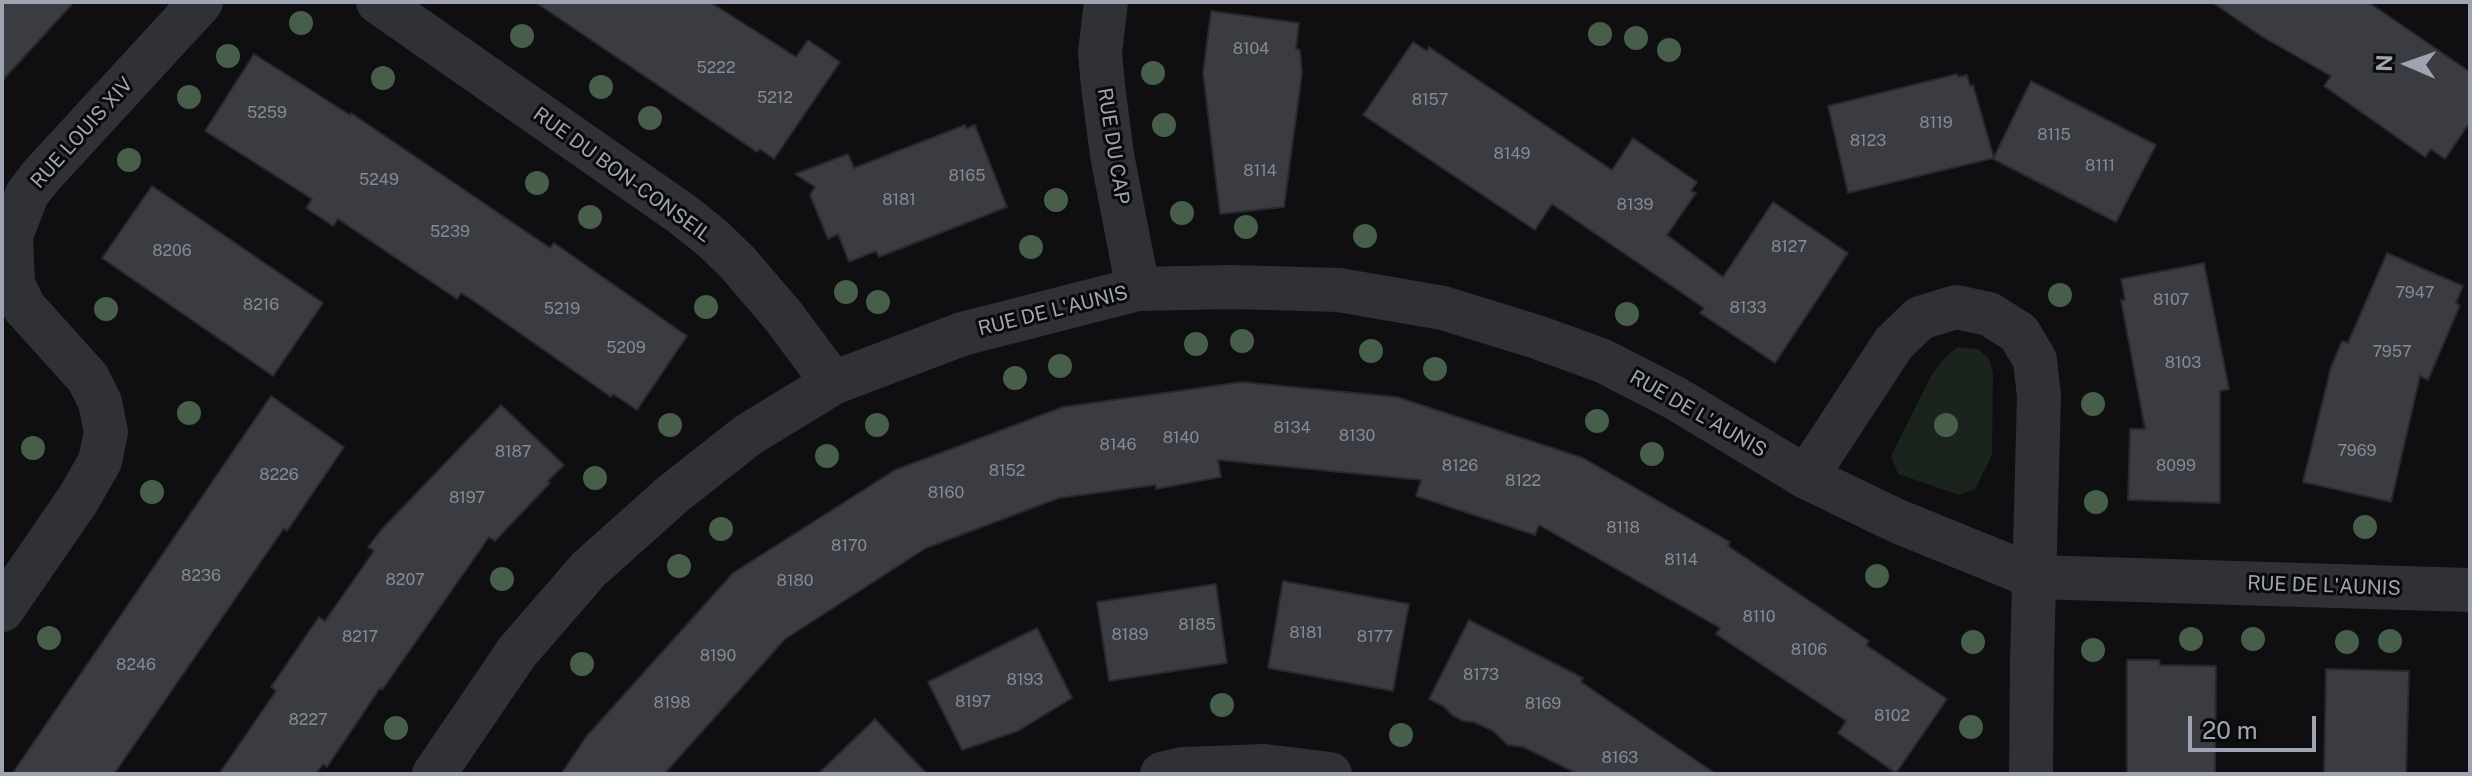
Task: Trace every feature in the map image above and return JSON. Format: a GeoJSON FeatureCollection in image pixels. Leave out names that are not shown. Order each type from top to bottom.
{"type":"FeatureCollection","features":[{"type":"Feature","properties":{"kind":"street","name":"RUE LOUIS XIV"},"geometry":{"type":"LineString","coordinates":[[2,610],[79,498],[100,461],[106,432],[100,402],[88,378],[24,307],[13,284],[11,236],[27,194],[41,176],[201,2]]}},
{"type":"Feature","properties":{"kind":"street","name":"RUE DU BON-CONSEIL"},"geometry":{"type":"LineString","coordinates":[[378,2],[711,237],[784,317],[833,383]]}},
{"type":"Feature","properties":{"kind":"street","name":"RUE DU CAP"},"geometry":{"type":"LineString","coordinates":[[1106,2],[1100,53],[1103,86],[1112,155],[1138,289]]}},
{"type":"Feature","properties":{"kind":"street","name":"RUE DE L'AUNIS"},"geometry":{"type":"LineString","coordinates":[[434,774],[517,652],[589,569],[673,494],[748,435],[833,383],[962,334],[1138,289],[1231,287],[1339,290],[1443,308],[1537,337],[1603,361],[1675,398],[1806,477],[1945,542],[2035,577],[2470,590]]}},
{"type":"Feature","properties":{"kind":"street"},"geometry":{"type":"LineString","coordinates":[[1806,477],[1894,343],[1920,318],[1956,307],[1989,314],[2019,333],[2035,360],[2039,396],[2031,774]]}},
{"type":"Feature","properties":{"kind":"street"},"geometry":{"type":"LineString","coordinates":[[1162,774],[1183,769],[1265,766],[1330,774]]}},
{"type":"Feature","properties":{"kind":"shaded area"},"geometry":{"type":"Polygon","coordinates":[[[1958,347],[1978,349],[1989,359],[1993,372],[1992,455],[1975,489],[1959,495],[1898,474],[1891,456],[1931,376],[1944,358],[1958,347]]]}},
{"type":"Feature","properties":{"kind":"building"},"geometry":{"type":"Polygon","coordinates":[[[2,2],[74,2],[2,81],[2,2]]]}},
{"type":"Feature","properties":{"kind":"building"},"geometry":{"type":"Polygon","coordinates":[[[535,2],[710,2],[796,57],[808,40],[840,62],[774,159],[760,149],[757,152],[535,2]]]}},
{"type":"Feature","properties":{"kind":"building"},"geometry":{"type":"Polygon","coordinates":[[[2212,2],[2368,2],[2470,72],[2470,122],[2445,159],[2431,149],[2425,157],[2324,86],[2331,76],[2261,36],[2212,2]]]}},
{"type":"Feature","properties":{"kind":"building"},"geometry":{"type":"Polygon","coordinates":[[[1211,11],[1299,23],[1296,49],[1300,50],[1302,73],[1284,207],[1220,214],[1203,73],[1211,11]]]}},
{"type":"Feature","properties":{"kind":"building"},"geometry":{"type":"Polygon","coordinates":[[[1413,42],[1427,51],[1429,47],[1612,170],[1633,138],[1697,182],[1691,191],[1696,193],[1667,235],[1723,277],[1773,202],[1848,253],[1775,363],[1700,313],[1704,308],[1552,204],[1535,230],[1363,115],[1413,42]]]}},
{"type":"Feature","properties":{"kind":"building"},"geometry":{"type":"Polygon","coordinates":[[[254,54],[351,113],[550,248],[554,243],[687,336],[637,410],[613,394],[611,397],[471,299],[461,293],[457,299],[338,219],[333,226],[306,208],[312,199],[205,131],[254,54]]]}},
{"type":"Feature","properties":{"kind":"building"},"geometry":{"type":"Polygon","coordinates":[[[1957,74],[1958,77],[1967,75],[1970,86],[1973,85],[1994,158],[1848,193],[1828,106],[1957,74]]]}},
{"type":"Feature","properties":{"kind":"building"},"geometry":{"type":"Polygon","coordinates":[[[2031,81],[2156,145],[2116,222],[1993,159],[2031,81]]]}},
{"type":"Feature","properties":{"kind":"building"},"geometry":{"type":"Polygon","coordinates":[[[965,125],[966,129],[975,125],[1007,207],[879,257],[876,251],[849,262],[838,234],[828,239],[810,195],[815,187],[795,174],[848,154],[854,168],[965,125]]]}},
{"type":"Feature","properties":{"kind":"building"},"geometry":{"type":"Polygon","coordinates":[[[152,186],[323,303],[273,376],[102,258],[152,186]]]}},
{"type":"Feature","properties":{"kind":"building"},"geometry":{"type":"Polygon","coordinates":[[[2387,253],[2463,286],[2456,303],[2460,305],[2428,380],[2420,376],[2391,502],[2303,482],[2331,367],[2342,341],[2348,343],[2387,253]]]}},
{"type":"Feature","properties":{"kind":"building"},"geometry":{"type":"Polygon","coordinates":[[[2204,263],[2229,389],[2220,391],[2220,503],[2128,500],[2130,429],[2145,429],[2121,300],[2125,300],[2121,279],[2204,263]]]}},
{"type":"Feature","properties":{"kind":"building"},"geometry":{"type":"Polygon","coordinates":[[[1242,382],[1397,397],[1583,458],[1730,542],[1728,546],[1869,641],[1866,645],[1947,699],[1896,773],[1838,733],[1846,721],[1716,634],[1720,628],[1539,525],[1535,535],[1416,496],[1421,480],[1218,460],[1221,477],[1156,489],[1156,485],[1059,498],[926,548],[785,639],[664,774],[561,774],[586,737],[733,573],[895,470],[1063,407],[1242,382]]]}},
{"type":"Feature","properties":{"kind":"building"},"geometry":{"type":"Polygon","coordinates":[[[271,396],[344,447],[287,531],[284,528],[114,774],[12,774],[271,396]]]}},
{"type":"Feature","properties":{"kind":"building"},"geometry":{"type":"Polygon","coordinates":[[[501,405],[564,465],[495,541],[489,537],[327,767],[323,764],[316,774],[219,774],[276,691],[271,687],[319,617],[325,621],[374,551],[368,547],[501,405]]]}},
{"type":"Feature","properties":{"kind":"building"},"geometry":{"type":"Polygon","coordinates":[[[1283,581],[1409,604],[1393,691],[1268,668],[1283,581]]]}},
{"type":"Feature","properties":{"kind":"building"},"geometry":{"type":"Polygon","coordinates":[[[1216,584],[1227,663],[1109,681],[1097,602],[1216,584]]]}},
{"type":"Feature","properties":{"kind":"building"},"geometry":{"type":"Polygon","coordinates":[[[1469,620],[1583,678],[1581,682],[1716,774],[1578,774],[1523,747],[1508,745],[1493,731],[1452,715],[1429,699],[1469,620]]]}},
{"type":"Feature","properties":{"kind":"building"},"geometry":{"type":"Polygon","coordinates":[[[1037,628],[1072,698],[1018,731],[962,750],[928,682],[1037,628]]]}},
{"type":"Feature","properties":{"kind":"building"},"geometry":{"type":"Polygon","coordinates":[[[2127,660],[2159,660],[2160,665],[2216,666],[2215,774],[2127,774],[2127,660]]]}},
{"type":"Feature","properties":{"kind":"building"},"geometry":{"type":"Polygon","coordinates":[[[2326,669],[2409,671],[2406,774],[2324,774],[2326,669]]]}},
{"type":"Feature","properties":{"kind":"building"},"geometry":{"type":"Polygon","coordinates":[[[875,719],[927,774],[818,774],[875,719]]]}}]}
